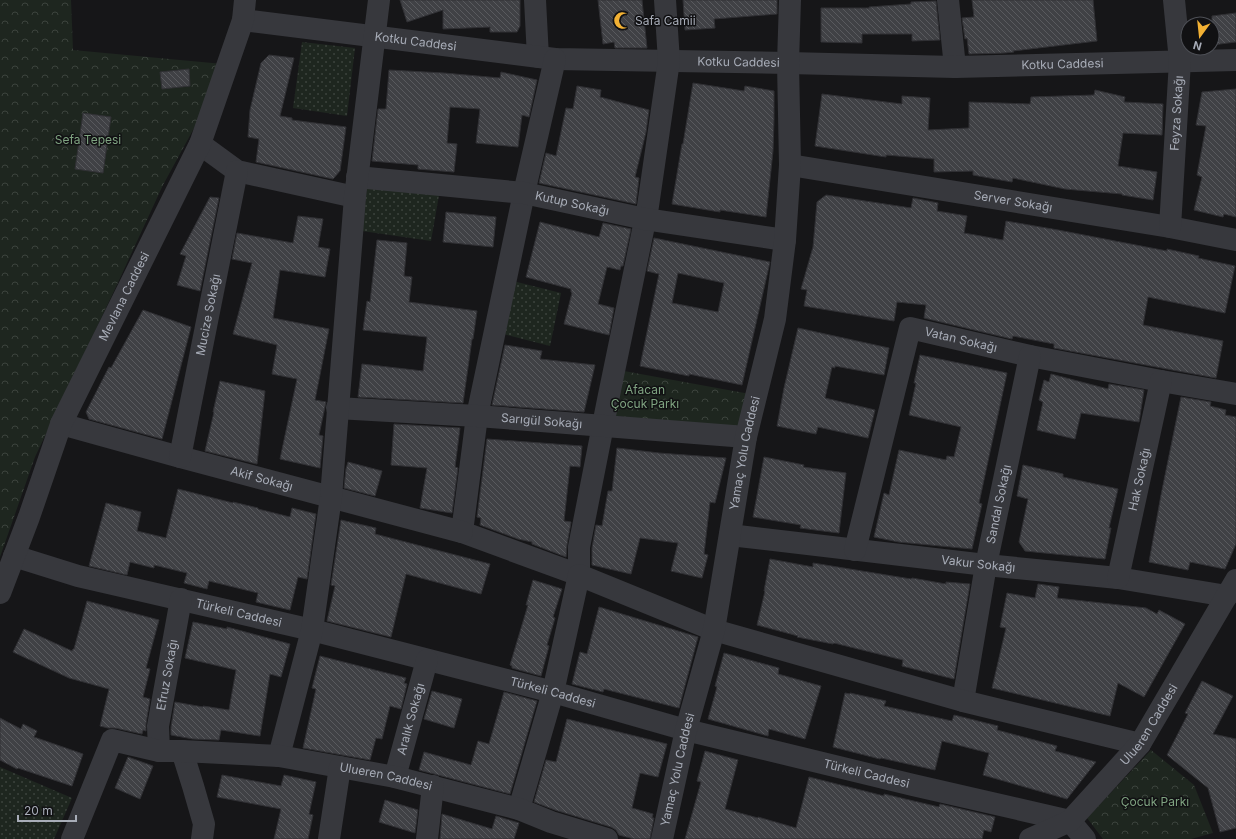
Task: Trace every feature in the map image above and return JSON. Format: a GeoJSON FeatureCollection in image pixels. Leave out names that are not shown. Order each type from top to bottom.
{"type":"FeatureCollection","features":[{"type":"Feature","properties":{"kind":"street"},"geometry":{"type":"LineString","coordinates":[[279,756],[312,630],[331,497],[356,187],[379,0]]}},
{"type":"Feature","properties":{"kind":"street"},"geometry":{"type":"LineString","coordinates":[[462,532],[477,416],[524,192],[547,58],[535,0]]}},
{"type":"Feature","properties":{"kind":"street"},"geometry":{"type":"LineString","coordinates":[[519,809],[553,692],[579,575],[579,547],[645,219],[669,61],[665,0]]}},
{"type":"Feature","properties":{"kind":"street","name":"Yamaç Yolu Caddesi"},"geometry":{"type":"LineString","coordinates":[[662,839],[686,730],[714,630],[746,437],[775,319],[785,240],[790,165],[788,63],[790,0]]}},
{"type":"Feature","properties":{"kind":"street"},"geometry":{"type":"LineString","coordinates":[[948,0],[955,68]]}},
{"type":"Feature","properties":{"kind":"street","name":"Feyza Sokağı"},"geometry":{"type":"LineString","coordinates":[[1170,227],[1180,61],[1174,0]]}},
{"type":"Feature","properties":{"kind":"street","name":"Kotku Caddesi"},"geometry":{"type":"LineString","coordinates":[[244,10],[375,37],[547,58],[955,68],[1236,60]]}},
{"type":"Feature","properties":{"kind":"street","name":"Mevlana Caddesi"},"geometry":{"type":"LineString","coordinates":[[0,593],[29,517],[61,424],[200,144],[244,10]]}},
{"type":"Feature","properties":{"kind":"street","name":"Kutup Sokağı"},"geometry":{"type":"LineString","coordinates":[[200,144],[237,171],[356,187],[524,192],[645,219],[785,240]]}},
{"type":"Feature","properties":{"kind":"street","name":"Server Sokağı"},"geometry":{"type":"LineString","coordinates":[[790,165],[1170,227],[1236,240]]}},
{"type":"Feature","properties":{"kind":"street","name":"Mucize Sokağı"},"geometry":{"type":"LineString","coordinates":[[180,458],[237,171]]}},
{"type":"Feature","properties":{"kind":"street","name":"Vatan Sokağı"},"geometry":{"type":"LineString","coordinates":[[855,550],[910,328],[1030,356],[1236,394]]}},
{"type":"Feature","properties":{"kind":"street","name":"Sandal Sokağı"},"geometry":{"type":"LineString","coordinates":[[963,701],[986,565],[1030,356]]}},
{"type":"Feature","properties":{"kind":"street","name":"Hak Sokağı"},"geometry":{"type":"LineString","coordinates":[[1118,578],[1161,381]]}},
{"type":"Feature","properties":{"kind":"street","name":"Sarıgül Sokağı"},"geometry":{"type":"LineString","coordinates":[[337,408],[604,425],[746,437]]}},
{"type":"Feature","properties":{"kind":"street","name":"Akif Sokağı"},"geometry":{"type":"LineString","coordinates":[[61,424],[180,458],[462,532],[579,575],[714,630],[963,701],[1140,744]]}},
{"type":"Feature","properties":{"kind":"street","name":"Vakur Sokağı"},"geometry":{"type":"LineString","coordinates":[[730,535],[986,565],[1231,588]]}},
{"type":"Feature","properties":{"kind":"street","name":"Türkeli Caddesi"},"geometry":{"type":"LineString","coordinates":[[14,556],[78,576],[312,630],[553,692],[686,730],[1070,821]]}},
{"type":"Feature","properties":{"kind":"street","name":"Ulueren Caddesi"},"geometry":{"type":"LineString","coordinates":[[1030,839],[1070,821],[1140,744],[1231,588]]}},
{"type":"Feature","properties":{"kind":"street","name":"Efruz Sokağı"},"geometry":{"type":"LineString","coordinates":[[159,751],[158,726],[181,599]]}},
{"type":"Feature","properties":{"kind":"street","name":"Aralık Sokağı"},"geometry":{"type":"LineString","coordinates":[[395,777],[427,660]]}},
{"type":"Feature","properties":{"kind":"street","name":"Ulueren Caddesi"},"geometry":{"type":"LineString","coordinates":[[72,839],[112,740],[159,751],[279,756],[395,777],[519,809],[550,830],[607,839]]}},
{"type":"Feature","properties":{"kind":"street"},"geometry":{"type":"LineString","coordinates":[[182,751],[194,786],[204,824],[202,839]]}},
{"type":"Feature","properties":{"kind":"street"},"geometry":{"type":"LineString","coordinates":[[329,839],[340,767]]}},
{"type":"Feature","properties":{"kind":"street"},"geometry":{"type":"LineString","coordinates":[[427,839],[433,786]]}},
{"type":"Feature","properties":{"kind":"street"},"geometry":{"type":"LineString","coordinates":[[1070,821],[1085,839]]}},
{"type":"Feature","properties":{"kind":"green space","name":"Sefa Tepesi"},"geometry":{"type":"Polygon","coordinates":[[[0,0],[71,0],[73,50],[223,64],[199,119],[163,185],[35,457],[0,557],[0,0]]]}},
{"type":"Feature","properties":{"kind":"green space"},"geometry":{"type":"Polygon","coordinates":[[[302,42],[355,48],[347,116],[293,108],[302,42]]]}},
{"type":"Feature","properties":{"kind":"green space"},"geometry":{"type":"Polygon","coordinates":[[[367,186],[439,195],[431,241],[362,231],[367,186]]]}},
{"type":"Feature","properties":{"kind":"green space"},"geometry":{"type":"Polygon","coordinates":[[[513,281],[561,293],[550,346],[503,334],[513,281]]]}},
{"type":"Feature","properties":{"kind":"green space","name":"Afacan Çocuk Parkı"},"geometry":{"type":"Polygon","coordinates":[[[624,371],[750,394],[741,429],[614,416],[624,371]]]}},
{"type":"Feature","properties":{"kind":"green space","name":"Çocuk Parkı"},"geometry":{"type":"Polygon","coordinates":[[[1151,750],[1194,785],[1213,833],[1191,839],[1103,839],[1087,818],[1151,750]]]}},
{"type":"Feature","properties":{"kind":"green space"},"geometry":{"type":"Polygon","coordinates":[[[0,767],[72,798],[54,839],[0,839],[0,767]]]}},
{"type":"Feature","properties":{"kind":"building"},"geometry":{"type":"Polygon","coordinates":[[[400,0],[520,0],[520,26],[517,32],[490,32],[490,27],[443,29],[443,10],[407,22],[400,0]]]}},
{"type":"Feature","properties":{"kind":"building","name":"Safa Camii"},"geometry":{"type":"Polygon","coordinates":[[[598,0],[642,0],[647,48],[615,48],[614,42],[603,44],[598,0]]]}},
{"type":"Feature","properties":{"kind":"building"},"geometry":{"type":"Polygon","coordinates":[[[683,0],[777,0],[777,14],[714,19],[715,28],[685,30],[683,0]]]}},
{"type":"Feature","properties":{"kind":"building"},"geometry":{"type":"Polygon","coordinates":[[[972,0],[1093,0],[1097,41],[1013,51],[1014,52],[969,54],[962,18],[974,17],[972,0]]]}},
{"type":"Feature","properties":{"kind":"building"},"geometry":{"type":"Polygon","coordinates":[[[936,1],[940,40],[912,41],[912,34],[862,34],[862,43],[821,42],[821,8],[869,8],[911,4],[911,2],[936,1]]]}},
{"type":"Feature","properties":{"kind":"building"},"geometry":{"type":"Polygon","coordinates":[[[1236,13],[1236,42],[1220,44],[1220,16],[1212,16],[1236,13]]]}},
{"type":"Feature","properties":{"kind":"building"},"geometry":{"type":"Polygon","coordinates":[[[269,55],[294,58],[280,116],[292,118],[292,120],[346,127],[340,171],[333,179],[256,162],[259,139],[248,137],[250,110],[261,63],[269,55]]]}},
{"type":"Feature","properties":{"kind":"building"},"geometry":{"type":"Polygon","coordinates":[[[189,69],[190,86],[162,89],[160,72],[189,69]]]}},
{"type":"Feature","properties":{"kind":"building"},"geometry":{"type":"Polygon","coordinates":[[[389,70],[500,78],[501,72],[537,80],[529,117],[522,115],[518,147],[476,143],[480,109],[450,107],[447,143],[457,144],[454,172],[418,169],[418,165],[372,161],[378,109],[386,109],[389,70]]]}},
{"type":"Feature","properties":{"kind":"building"},"geometry":{"type":"Polygon","coordinates":[[[693,83],[744,91],[745,86],[774,91],[773,151],[766,217],[720,210],[720,212],[672,204],[693,83]]]}},
{"type":"Feature","properties":{"kind":"building"},"geometry":{"type":"Polygon","coordinates":[[[577,86],[601,90],[600,97],[649,110],[646,132],[635,177],[639,178],[636,204],[539,183],[546,153],[556,156],[566,108],[573,109],[577,86]]]}},
{"type":"Feature","properties":{"kind":"building"},"geometry":{"type":"Polygon","coordinates":[[[1236,89],[1236,217],[1224,214],[1223,217],[1194,210],[1202,177],[1197,175],[1206,126],[1196,125],[1202,92],[1236,89]]]}},
{"type":"Feature","properties":{"kind":"building"},"geometry":{"type":"Polygon","coordinates":[[[1095,90],[1125,97],[1124,102],[1163,104],[1162,135],[1123,133],[1118,166],[1157,172],[1153,200],[1122,194],[1065,189],[1013,178],[1012,182],[973,175],[973,171],[934,172],[934,159],[886,155],[886,157],[815,146],[822,94],[902,104],[902,96],[930,98],[928,130],[969,128],[969,102],[1030,104],[1031,97],[1094,95],[1095,90]]]}},
{"type":"Feature","properties":{"kind":"building"},"geometry":{"type":"Polygon","coordinates":[[[83,113],[111,117],[103,173],[75,169],[83,113]]]}},
{"type":"Feature","properties":{"kind":"building"},"geometry":{"type":"Polygon","coordinates":[[[826,195],[911,208],[913,198],[938,203],[937,211],[967,216],[964,233],[1003,240],[1006,221],[1167,251],[1167,249],[1199,256],[1198,258],[1235,266],[1225,313],[1148,297],[1143,325],[1223,341],[1216,378],[1054,348],[1054,344],[1013,336],[1012,339],[924,318],[926,305],[897,302],[894,321],[804,306],[807,290],[801,289],[813,247],[817,202],[826,195]]]}},
{"type":"Feature","properties":{"kind":"building"},"geometry":{"type":"Polygon","coordinates":[[[210,197],[219,198],[200,291],[177,285],[186,256],[180,254],[210,197]]]}},
{"type":"Feature","properties":{"kind":"building"},"geometry":{"type":"Polygon","coordinates":[[[446,212],[496,217],[493,247],[443,242],[446,212]]]}},
{"type":"Feature","properties":{"kind":"building"},"geometry":{"type":"Polygon","coordinates":[[[298,216],[323,219],[318,247],[330,249],[325,277],[280,270],[273,318],[329,329],[315,400],[326,402],[319,435],[323,436],[320,468],[280,459],[297,379],[272,374],[277,345],[233,334],[252,263],[232,259],[237,233],[293,243],[298,216]]]}},
{"type":"Feature","properties":{"kind":"building"},"geometry":{"type":"Polygon","coordinates":[[[540,222],[599,237],[603,223],[631,229],[623,266],[621,266],[620,270],[607,267],[598,304],[614,308],[609,335],[564,324],[572,293],[571,289],[526,277],[540,222]]]}},
{"type":"Feature","properties":{"kind":"building"},"geometry":{"type":"Polygon","coordinates":[[[654,238],[770,262],[742,385],[640,366],[659,274],[647,271],[654,238]],[[678,273],[672,303],[718,312],[724,283],[678,273]]]}},
{"type":"Feature","properties":{"kind":"building"},"geometry":{"type":"Polygon","coordinates":[[[377,240],[407,243],[404,276],[412,277],[409,302],[477,311],[463,403],[358,397],[362,364],[423,371],[427,337],[363,330],[367,301],[370,302],[377,240]]]}},
{"type":"Feature","properties":{"kind":"building"},"geometry":{"type":"Polygon","coordinates":[[[143,310],[191,327],[162,439],[89,419],[86,412],[109,367],[111,368],[143,310]]]}},
{"type":"Feature","properties":{"kind":"building"},"geometry":{"type":"Polygon","coordinates":[[[798,328],[889,348],[884,375],[835,366],[835,368],[832,367],[825,398],[875,410],[868,438],[818,427],[816,434],[777,426],[798,328]]]}},
{"type":"Feature","properties":{"kind":"building"},"geometry":{"type":"Polygon","coordinates":[[[505,345],[542,351],[540,359],[595,365],[584,412],[492,405],[505,345]]]}},
{"type":"Feature","properties":{"kind":"building"},"geometry":{"type":"Polygon","coordinates":[[[920,355],[1007,373],[979,503],[982,504],[972,549],[899,542],[874,537],[884,493],[889,495],[899,450],[946,460],[947,456],[954,457],[961,427],[909,415],[920,355]]]}},
{"type":"Feature","properties":{"kind":"building"},"geometry":{"type":"Polygon","coordinates":[[[1051,374],[1108,389],[1109,384],[1144,390],[1139,422],[1081,413],[1075,439],[1037,430],[1043,402],[1039,400],[1044,380],[1049,382],[1051,374]]]}},
{"type":"Feature","properties":{"kind":"building"},"geometry":{"type":"Polygon","coordinates":[[[220,381],[265,391],[257,464],[205,451],[220,381]]]}},
{"type":"Feature","properties":{"kind":"building"},"geometry":{"type":"Polygon","coordinates":[[[1181,397],[1211,402],[1210,406],[1226,410],[1225,415],[1236,417],[1236,544],[1225,569],[1190,562],[1188,570],[1149,562],[1181,397]]]}},
{"type":"Feature","properties":{"kind":"building"},"geometry":{"type":"Polygon","coordinates":[[[394,424],[460,428],[455,467],[458,468],[452,513],[420,508],[427,468],[391,465],[394,424]]]}},
{"type":"Feature","properties":{"kind":"building"},"geometry":{"type":"Polygon","coordinates":[[[487,439],[582,446],[580,467],[570,466],[564,521],[571,522],[566,557],[532,544],[532,542],[518,539],[480,525],[481,518],[477,517],[487,439]]]}},
{"type":"Feature","properties":{"kind":"building"},"geometry":{"type":"Polygon","coordinates":[[[617,448],[726,458],[715,503],[710,502],[704,554],[708,555],[702,578],[671,571],[678,543],[640,538],[631,574],[592,565],[592,548],[596,525],[602,526],[608,491],[612,491],[617,448]]]}},
{"type":"Feature","properties":{"kind":"building"},"geometry":{"type":"Polygon","coordinates":[[[764,457],[804,465],[803,467],[846,473],[839,533],[800,528],[801,525],[753,517],[764,457]]]}},
{"type":"Feature","properties":{"kind":"building"},"geometry":{"type":"Polygon","coordinates":[[[348,462],[382,471],[375,496],[344,488],[348,462]]]}},
{"type":"Feature","properties":{"kind":"building"},"geometry":{"type":"Polygon","coordinates":[[[1023,465],[1063,474],[1063,477],[1118,489],[1109,528],[1111,528],[1105,559],[1025,551],[1019,542],[1028,499],[1017,496],[1023,465]]]}},
{"type":"Feature","properties":{"kind":"building"},"geometry":{"type":"Polygon","coordinates":[[[178,489],[290,517],[292,508],[316,514],[307,579],[298,577],[290,610],[256,602],[258,593],[209,581],[207,589],[184,583],[187,573],[154,565],[154,568],[130,562],[127,575],[89,566],[106,503],[141,512],[137,531],[166,538],[178,489]]]}},
{"type":"Feature","properties":{"kind":"building"},"geometry":{"type":"Polygon","coordinates":[[[341,520],[376,528],[375,534],[490,564],[481,594],[406,574],[391,637],[327,621],[335,586],[331,585],[341,520]]]}},
{"type":"Feature","properties":{"kind":"building"},"geometry":{"type":"Polygon","coordinates":[[[770,559],[813,567],[813,563],[946,584],[946,582],[970,584],[954,679],[902,666],[903,660],[834,643],[797,637],[798,636],[757,625],[765,591],[770,559]]]}},
{"type":"Feature","properties":{"kind":"building"},"geometry":{"type":"Polygon","coordinates":[[[533,580],[562,589],[553,617],[555,618],[547,645],[549,646],[541,676],[512,668],[510,665],[528,605],[526,605],[533,580]]]}},
{"type":"Feature","properties":{"kind":"building"},"geometry":{"type":"Polygon","coordinates":[[[1038,584],[1059,587],[1057,598],[1146,608],[1157,614],[1159,610],[1185,624],[1144,697],[1118,683],[1110,716],[992,688],[1006,628],[1000,627],[1007,593],[1035,598],[1038,584]]]}},
{"type":"Feature","properties":{"kind":"building"},"geometry":{"type":"Polygon","coordinates":[[[87,601],[159,620],[146,668],[150,669],[143,697],[150,699],[146,731],[143,730],[142,734],[100,726],[109,689],[69,678],[13,652],[24,629],[72,651],[74,649],[87,601]]]}},
{"type":"Feature","properties":{"kind":"building"},"geometry":{"type":"Polygon","coordinates":[[[599,607],[698,637],[679,708],[604,689],[603,692],[572,684],[580,652],[587,654],[599,607]]]}},
{"type":"Feature","properties":{"kind":"building"},"geometry":{"type":"Polygon","coordinates":[[[193,622],[227,629],[227,627],[290,644],[281,677],[270,674],[260,736],[221,730],[219,740],[193,739],[171,735],[175,702],[229,710],[236,670],[185,658],[193,622]]]}},
{"type":"Feature","properties":{"kind":"building"},"geometry":{"type":"Polygon","coordinates":[[[724,653],[779,668],[778,674],[821,686],[805,739],[769,729],[768,736],[708,719],[717,687],[715,686],[724,653]]]}},
{"type":"Feature","properties":{"kind":"building"},"geometry":{"type":"Polygon","coordinates":[[[320,656],[406,678],[404,683],[407,684],[401,709],[390,706],[382,739],[376,738],[370,760],[303,748],[316,689],[312,688],[320,656]]]}},
{"type":"Feature","properties":{"kind":"building"},"geometry":{"type":"Polygon","coordinates":[[[1202,681],[1233,696],[1213,734],[1236,739],[1236,828],[1220,832],[1208,788],[1167,755],[1188,714],[1185,713],[1202,681]]]}},
{"type":"Feature","properties":{"kind":"building"},"geometry":{"type":"Polygon","coordinates":[[[432,691],[462,699],[454,728],[424,719],[432,691]]]}},
{"type":"Feature","properties":{"kind":"building"},"geometry":{"type":"Polygon","coordinates":[[[504,692],[537,701],[510,794],[419,770],[424,752],[471,765],[478,741],[489,744],[504,692]]]}},
{"type":"Feature","properties":{"kind":"building"},"geometry":{"type":"Polygon","coordinates":[[[845,693],[886,701],[884,706],[952,721],[954,715],[998,726],[997,730],[1057,746],[1055,751],[1096,762],[1067,799],[983,775],[989,753],[942,741],[935,770],[880,759],[833,747],[845,693]]]}},
{"type":"Feature","properties":{"kind":"building"},"geometry":{"type":"Polygon","coordinates":[[[0,718],[21,729],[23,724],[37,731],[34,737],[83,754],[72,786],[18,768],[17,769],[0,760],[0,718]]]}},
{"type":"Feature","properties":{"kind":"building"},"geometry":{"type":"Polygon","coordinates":[[[567,719],[667,744],[658,777],[640,773],[632,808],[653,814],[652,818],[654,818],[650,839],[634,839],[619,835],[616,830],[611,827],[534,802],[546,760],[556,762],[567,719]]]}},
{"type":"Feature","properties":{"kind":"building"},"geometry":{"type":"Polygon","coordinates":[[[705,751],[738,760],[725,809],[796,828],[809,777],[884,796],[884,794],[939,807],[940,804],[995,817],[991,832],[984,830],[982,839],[685,839],[701,782],[697,781],[705,751]]]}},
{"type":"Feature","properties":{"kind":"building"},"geometry":{"type":"Polygon","coordinates":[[[128,757],[153,766],[140,799],[115,788],[128,757]]]}},
{"type":"Feature","properties":{"kind":"building"},"geometry":{"type":"Polygon","coordinates":[[[222,775],[281,786],[284,775],[316,782],[309,814],[313,815],[308,839],[274,839],[281,809],[217,797],[222,775]]]}},
{"type":"Feature","properties":{"kind":"building"},"geometry":{"type":"Polygon","coordinates":[[[385,800],[418,810],[415,833],[379,822],[385,800]]]}},
{"type":"Feature","properties":{"kind":"building"},"geometry":{"type":"Polygon","coordinates":[[[442,814],[492,829],[496,816],[519,823],[514,839],[440,839],[442,814]]]}},
{"type":"Feature","properties":{"kind":"place","name":"Safa Camii"},"geometry":{"type":"Point","coordinates":[622,21]}}]}
